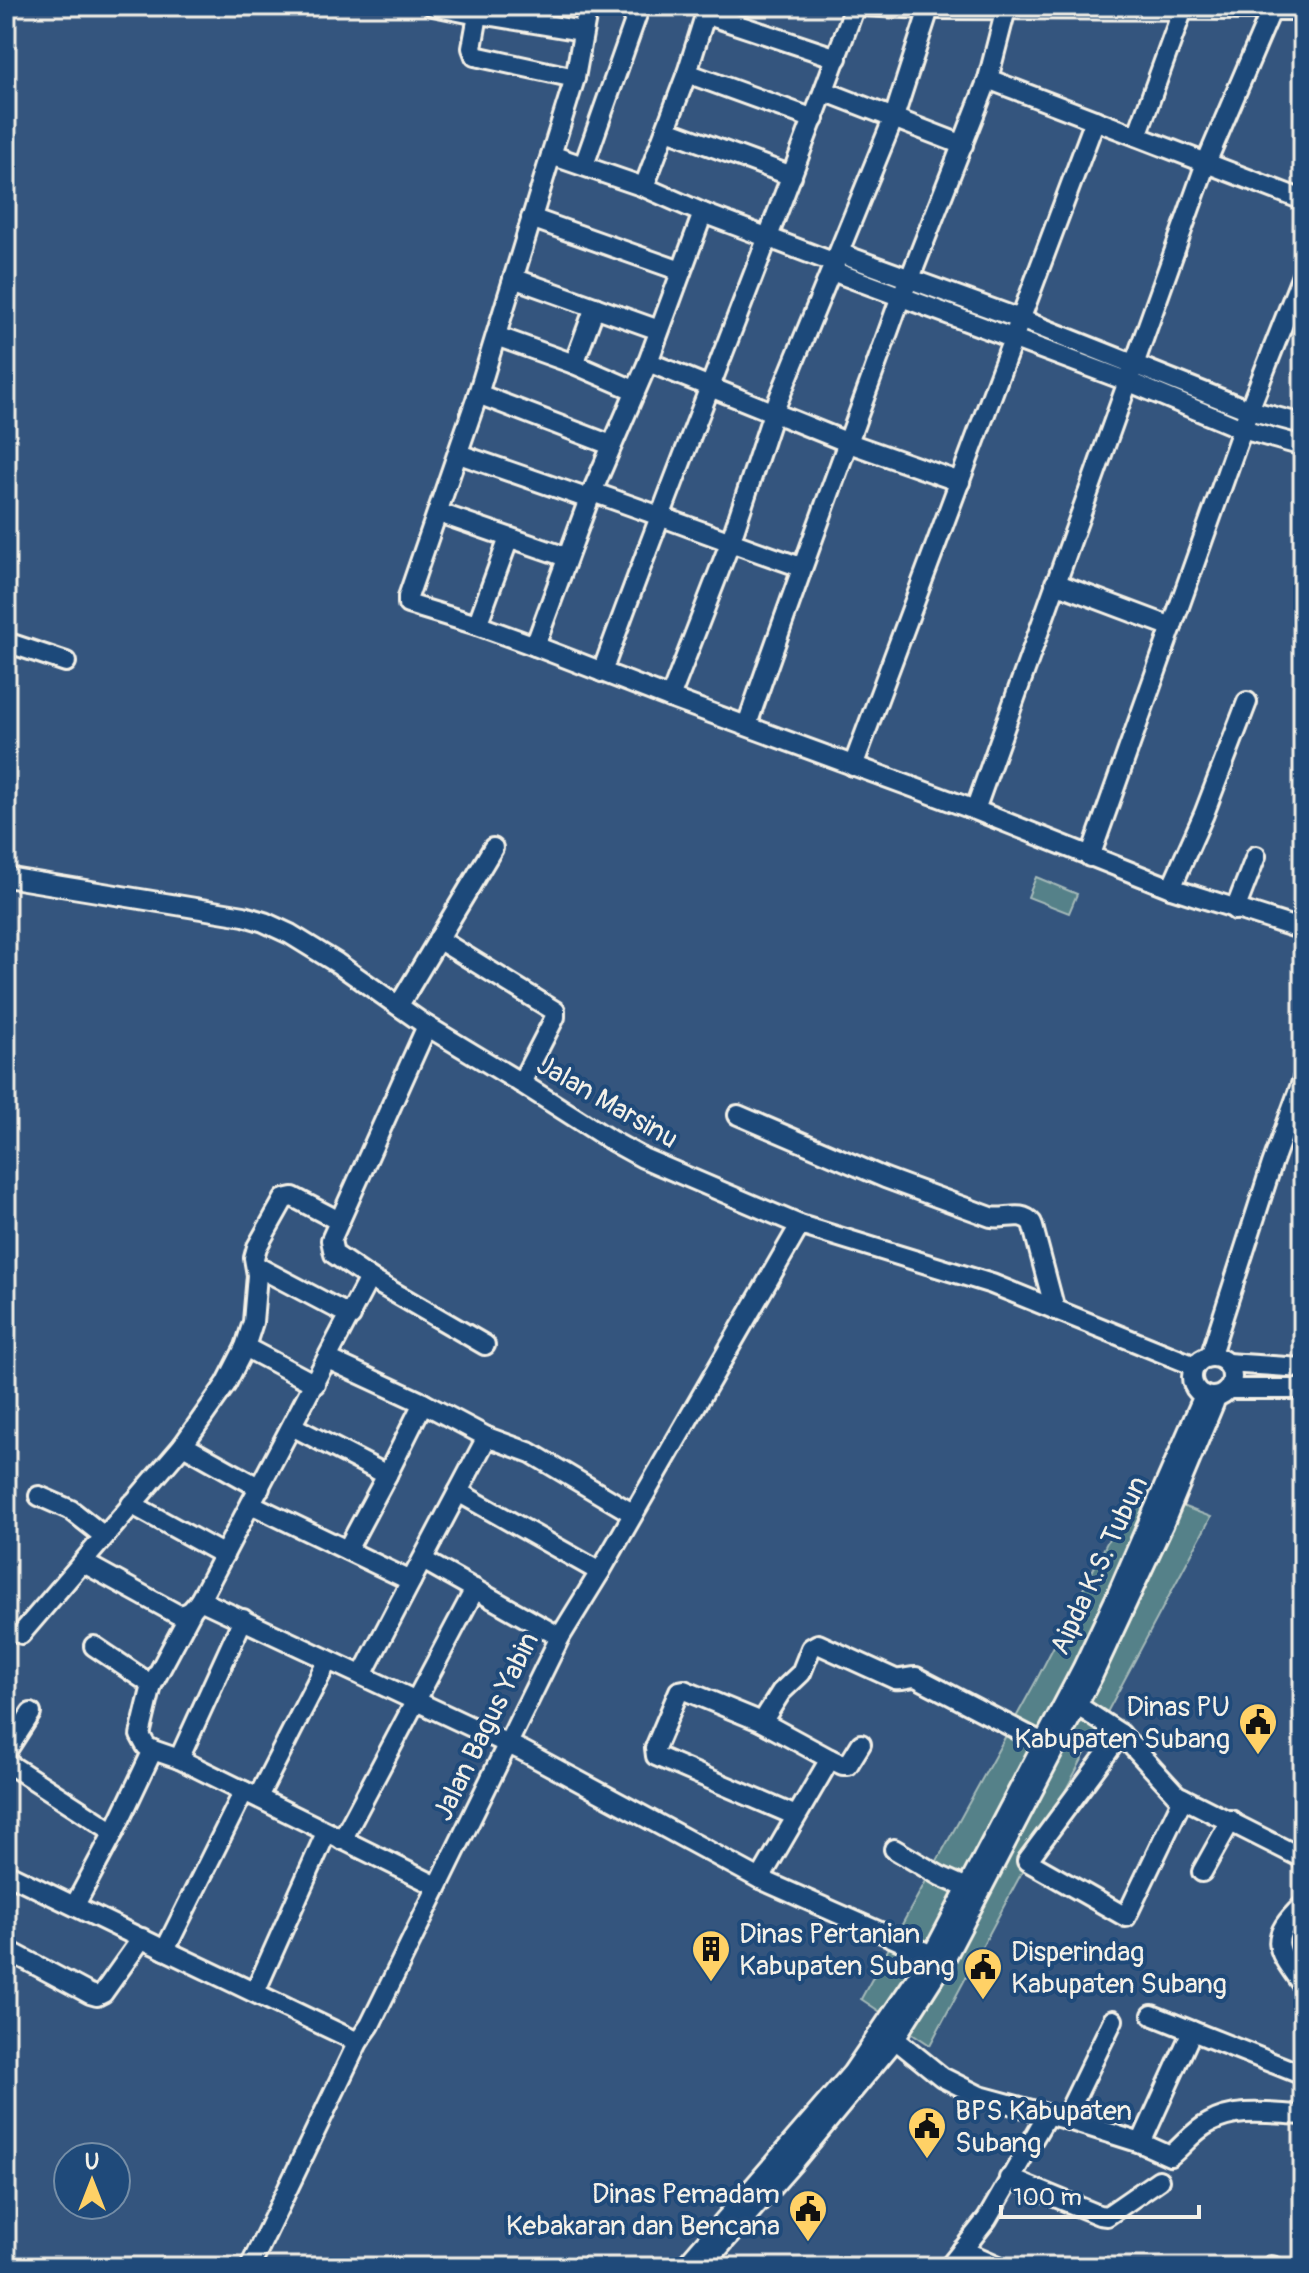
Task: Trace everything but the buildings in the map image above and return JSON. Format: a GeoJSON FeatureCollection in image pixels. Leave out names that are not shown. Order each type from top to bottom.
{"type":"FeatureCollection","features":[{"type":"Feature","properties":{"kind":"street"},"geometry":{"type":"LineString","coordinates":[[433,6],[582,31]]}},
{"type":"Feature","properties":{"kind":"street"},"geometry":{"type":"LineString","coordinates":[[588,6],[575,78],[459,454],[408,604],[535,646],[975,810],[1171,888],[1303,930]]}},
{"type":"Feature","properties":{"kind":"street"},"geometry":{"type":"LineString","coordinates":[[584,165],[640,6]]}},
{"type":"Feature","properties":{"kind":"street"},"geometry":{"type":"LineString","coordinates":[[602,672],[659,515],[856,6],[1303,10]]}},
{"type":"Feature","properties":{"kind":"street"},"geometry":{"type":"LineString","coordinates":[[670,698],[730,543],[773,413],[894,117],[929,9]]}},
{"type":"Feature","properties":{"kind":"street"},"geometry":{"type":"LineString","coordinates":[[747,725],[801,567],[901,296],[988,79],[1006,9]]}},
{"type":"Feature","properties":{"kind":"street"},"geometry":{"type":"LineString","coordinates":[[1137,136],[1183,9]]}},
{"type":"Feature","properties":{"kind":"street"},"geometry":{"type":"LineString","coordinates":[[644,187],[667,130],[707,10],[837,58]]}},
{"type":"Feature","properties":{"kind":"street"},"geometry":{"type":"LineString","coordinates":[[975,810],[1206,163],[1271,11]]}},
{"type":"Feature","properties":{"kind":"street"},"geometry":{"type":"LineString","coordinates":[[478,15],[472,48],[475,56],[575,78]]}},
{"type":"Feature","properties":{"kind":"street"},"geometry":{"type":"LineString","coordinates":[[687,73],[814,119]]}},
{"type":"Feature","properties":{"kind":"street"},"geometry":{"type":"LineString","coordinates":[[988,79],[1303,200]]}},
{"type":"Feature","properties":{"kind":"street"},"geometry":{"type":"LineString","coordinates":[[824,91],[963,145]]}},
{"type":"Feature","properties":{"kind":"street"},"geometry":{"type":"LineString","coordinates":[[853,766],[1095,120]]}},
{"type":"Feature","properties":{"kind":"street"},"geometry":{"type":"LineString","coordinates":[[667,130],[792,176]]}},
{"type":"Feature","properties":{"kind":"street"},"geometry":{"type":"LineString","coordinates":[[551,155],[644,187],[703,213],[835,262],[901,296],[1127,381],[1242,429],[1303,446]]}},
{"type":"Feature","properties":{"kind":"street"},"geometry":{"type":"LineString","coordinates":[[535,646],[590,495],[648,362],[703,213]]}},
{"type":"Feature","properties":{"kind":"street"},"geometry":{"type":"LineString","coordinates":[[531,218],[681,271]]}},
{"type":"Feature","properties":{"kind":"street"},"geometry":{"type":"LineString","coordinates":[[835,262],[910,278],[1249,410],[1303,424]]}},
{"type":"Feature","properties":{"kind":"street"},"geometry":{"type":"LineString","coordinates":[[1090,857],[1242,429],[1303,273]]}},
{"type":"Feature","properties":{"kind":"street"},"geometry":{"type":"LineString","coordinates":[[513,278],[659,330]]}},
{"type":"Feature","properties":{"kind":"street"},"geometry":{"type":"LineString","coordinates":[[574,364],[595,307]]}},
{"type":"Feature","properties":{"kind":"street"},"geometry":{"type":"LineString","coordinates":[[496,336],[634,390]]}},
{"type":"Feature","properties":{"kind":"street"},"geometry":{"type":"LineString","coordinates":[[648,362],[849,443],[960,482]]}},
{"type":"Feature","properties":{"kind":"street"},"geometry":{"type":"LineString","coordinates":[[478,394],[611,445]]}},
{"type":"Feature","properties":{"kind":"street"},"geometry":{"type":"LineString","coordinates":[[459,454],[659,515],[801,567]]}},
{"type":"Feature","properties":{"kind":"street"},"geometry":{"type":"LineString","coordinates":[[439,513],[566,557]]}},
{"type":"Feature","properties":{"kind":"street"},"geometry":{"type":"LineString","coordinates":[[477,625],[509,538]]}},
{"type":"Feature","properties":{"kind":"street"},"geometry":{"type":"LineString","coordinates":[[1055,583],[1172,627]]}},
{"type":"Feature","properties":{"kind":"street"},"geometry":{"type":"LineString","coordinates":[[6,642],[66,662]]}},
{"type":"Feature","properties":{"kind":"street"},"geometry":{"type":"LineString","coordinates":[[1171,888],[1204,814],[1247,702]]}},
{"type":"Feature","properties":{"kind":"street"},"geometry":{"type":"LineString","coordinates":[[399,1005],[493,848]]}},
{"type":"Feature","properties":{"kind":"street"},"geometry":{"type":"LineString","coordinates":[[1235,910],[1256,856]]}},
{"type":"Feature","properties":{"kind":"street","name":"Jalan Marsinu"},"geometry":{"type":"LineString","coordinates":[[6,877],[244,916],[264,922],[337,963],[427,1026],[643,1158],[800,1225],[992,1284],[1055,1310],[1211,1362],[1303,1368]]}},
{"type":"Feature","properties":{"kind":"street"},"geometry":{"type":"LineString","coordinates":[[438,939],[555,1011],[555,1017],[521,1083]]}},
{"type":"Feature","properties":{"kind":"street"},"geometry":{"type":"LineString","coordinates":[[427,1026],[331,1240],[334,1254],[369,1278],[485,1345]]}},
{"type":"Feature","properties":{"kind":"street"},"geometry":{"type":"LineString","coordinates":[[1303,1079],[1272,1164],[1211,1362],[1192,1374],[1197,1390],[1217,1393],[1303,1389]]}},
{"type":"Feature","properties":{"kind":"street"},"geometry":{"type":"LineString","coordinates":[[738,1115],[885,1178],[991,1217],[1020,1215],[1028,1218],[1032,1223],[1055,1310]]}},
{"type":"Feature","properties":{"kind":"street"},"geometry":{"type":"LineString","coordinates":[[21,1634],[183,1445],[226,1384],[245,1347],[253,1322],[257,1275],[254,1258],[257,1247],[287,1197],[293,1197],[339,1221]]}},
{"type":"Feature","properties":{"kind":"street","name":"Jalan Bagus Yabin"},"geometry":{"type":"LineString","coordinates":[[250,2267],[358,2042],[370,2025],[560,1637],[800,1225]]}},
{"type":"Feature","properties":{"kind":"street"},"geometry":{"type":"LineString","coordinates":[[256,1266],[351,1316]]}},
{"type":"Feature","properties":{"kind":"street"},"geometry":{"type":"LineString","coordinates":[[369,1278],[256,1496],[152,1685],[140,1735],[146,1746],[153,1750],[179,1759],[437,1886]]}},
{"type":"Feature","properties":{"kind":"street"},"geometry":{"type":"LineString","coordinates":[[245,1347],[315,1384]]}},
{"type":"Feature","properties":{"kind":"street"},"geometry":{"type":"LineString","coordinates":[[328,1359],[487,1437],[531,1453],[632,1513]]}},
{"type":"Feature","properties":{"kind":"street"},"geometry":{"type":"LineString","coordinates":[[1211,1362],[1232,1376],[1217,1393]]}},
{"type":"Feature","properties":{"kind":"street","name":"Aipda K.S. Tubun"},"geometry":{"type":"LineString","coordinates":[[702,2267],[895,2039],[944,1961],[1078,1706],[1157,1538],[1217,1393]]}},
{"type":"Feature","properties":{"kind":"street","name":"Aipda K.S. Tubun"},"geometry":{"type":"LineString","coordinates":[[684,2267],[852,2073],[932,1955],[1043,1743],[1217,1393]]}},
{"type":"Feature","properties":{"kind":"street"},"geometry":{"type":"LineString","coordinates":[[347,1550],[423,1403]]}},
{"type":"Feature","properties":{"kind":"street"},"geometry":{"type":"LineString","coordinates":[[292,1426],[387,1475]]}},
{"type":"Feature","properties":{"kind":"street"},"geometry":{"type":"LineString","coordinates":[[362,1675],[487,1437]]}},
{"type":"Feature","properties":{"kind":"street"},"geometry":{"type":"LineString","coordinates":[[183,1445],[256,1496],[347,1550],[411,1581]]}},
{"type":"Feature","properties":{"kind":"street"},"geometry":{"type":"LineString","coordinates":[[458,1492],[600,1572]]}},
{"type":"Feature","properties":{"kind":"street"},"geometry":{"type":"LineString","coordinates":[[39,1496],[71,1510],[104,1536]]}},
{"type":"Feature","properties":{"kind":"street"},"geometry":{"type":"LineString","coordinates":[[131,1504],[224,1555]]}},
{"type":"Feature","properties":{"kind":"street"},"geometry":{"type":"LineString","coordinates":[[423,1560],[560,1637]]}},
{"type":"Feature","properties":{"kind":"street"},"geometry":{"type":"LineString","coordinates":[[84,1563],[177,1614],[182,1615],[196,1606],[243,1619],[507,1744],[760,1879],[932,1955]]}},
{"type":"Feature","properties":{"kind":"street"},"geometry":{"type":"LineString","coordinates":[[255,1992],[334,1837],[415,1700],[475,1589]]}},
{"type":"Feature","properties":{"kind":"street"},"geometry":{"type":"LineString","coordinates":[[179,1759],[243,1619]]}},
{"type":"Feature","properties":{"kind":"street"},"geometry":{"type":"LineString","coordinates":[[762,1722],[781,1692],[801,1673],[811,1648],[818,1644],[895,1679],[916,1677],[1043,1743]]}},
{"type":"Feature","properties":{"kind":"street"},"geometry":{"type":"LineString","coordinates":[[94,1646],[152,1685]]}},
{"type":"Feature","properties":{"kind":"street"},"geometry":{"type":"LineString","coordinates":[[165,1950],[328,1660]]}},
{"type":"Feature","properties":{"kind":"street"},"geometry":{"type":"LineString","coordinates":[[796,1816],[654,1754],[680,1690],[762,1722],[843,1765],[848,1765],[861,1744]]}},
{"type":"Feature","properties":{"kind":"street"},"geometry":{"type":"LineString","coordinates":[[1078,1706],[1121,1734],[1177,1795],[1231,1820],[1303,1861]]}},
{"type":"Feature","properties":{"kind":"street"},"geometry":{"type":"LineString","coordinates":[[6,1752],[31,1713]]}},
{"type":"Feature","properties":{"kind":"street"},"geometry":{"type":"LineString","coordinates":[[1121,1734],[1027,1861],[1126,1917],[1183,1798]]}},
{"type":"Feature","properties":{"kind":"street"},"geometry":{"type":"LineString","coordinates":[[75,1905],[153,1750]]}},
{"type":"Feature","properties":{"kind":"street"},"geometry":{"type":"LineString","coordinates":[[760,1879],[830,1759]]}},
{"type":"Feature","properties":{"kind":"street"},"geometry":{"type":"LineString","coordinates":[[6,1762],[114,1832]]}},
{"type":"Feature","properties":{"kind":"street"},"geometry":{"type":"LineString","coordinates":[[1202,1872],[1231,1820]]}},
{"type":"Feature","properties":{"kind":"street"},"geometry":{"type":"LineString","coordinates":[[894,1849],[967,1888]]}},
{"type":"Feature","properties":{"kind":"street"},"geometry":{"type":"LineString","coordinates":[[6,1873],[358,2042]]}},
{"type":"Feature","properties":{"kind":"street"},"geometry":{"type":"LineString","coordinates":[[1303,1905],[1281,1931],[1278,1943],[1283,1958],[1303,1986]]}},
{"type":"Feature","properties":{"kind":"street"},"geometry":{"type":"LineString","coordinates":[[13,1953],[97,1996],[103,1993],[142,1938]]}},
{"type":"Feature","properties":{"kind":"street"},"geometry":{"type":"LineString","coordinates":[[1152,2015],[1303,2075]]}},
{"type":"Feature","properties":{"kind":"street"},"geometry":{"type":"LineString","coordinates":[[949,2267],[987,2219],[1009,2178],[1056,2117],[1113,2020]]}},
{"type":"Feature","properties":{"kind":"street"},"geometry":{"type":"LineString","coordinates":[[1141,2143],[1192,2031]]}},
{"type":"Feature","properties":{"kind":"street"},"geometry":{"type":"LineString","coordinates":[[895,2039],[942,2077],[980,2096],[1141,2143],[1170,2156],[1195,2132],[1224,2116],[1249,2113],[1303,2115]]}},
{"type":"Feature","properties":{"kind":"street"},"geometry":{"type":"LineString","coordinates":[[1009,2178],[1107,2216],[1159,2180]]}},
{"type":"Feature","properties":{"kind":"street"},"geometry":{"type":"LineString","coordinates":[[962,2250],[1001,2267]]}},
{"type":"Feature","properties":{"kind":"green space"},"geometry":{"type":"Polygon","coordinates":[[[1036,877],[1077,894],[1069,913],[1028,897],[1036,877]]]}},
{"type":"Feature","properties":{"kind":"green space"},"geometry":{"type":"Polygon","coordinates":[[[1135,1488],[1211,1517],[930,2045],[861,1999],[1036,1681],[1135,1488]]]}},
{"type":"Feature","properties":{"kind":"place","name":"Dinas PU Kabupaten Subang"},"geometry":{"type":"Point","coordinates":[1258,1756]}},
{"type":"Feature","properties":{"kind":"place","name":"Dinas Pertanian Kabupaten Subang"},"geometry":{"type":"Point","coordinates":[711,1983]}},
{"type":"Feature","properties":{"kind":"place","name":"Disperindag Kabupaten Subang"},"geometry":{"type":"Point","coordinates":[983,2001]}},
{"type":"Feature","properties":{"kind":"place","name":"BPS Kabupaten Subang"},"geometry":{"type":"Point","coordinates":[927,2160]}},
{"type":"Feature","properties":{"kind":"place","name":"Dinas Pemadam Kebakaran dan Bencana"},"geometry":{"type":"Point","coordinates":[808,2243]}}]}
